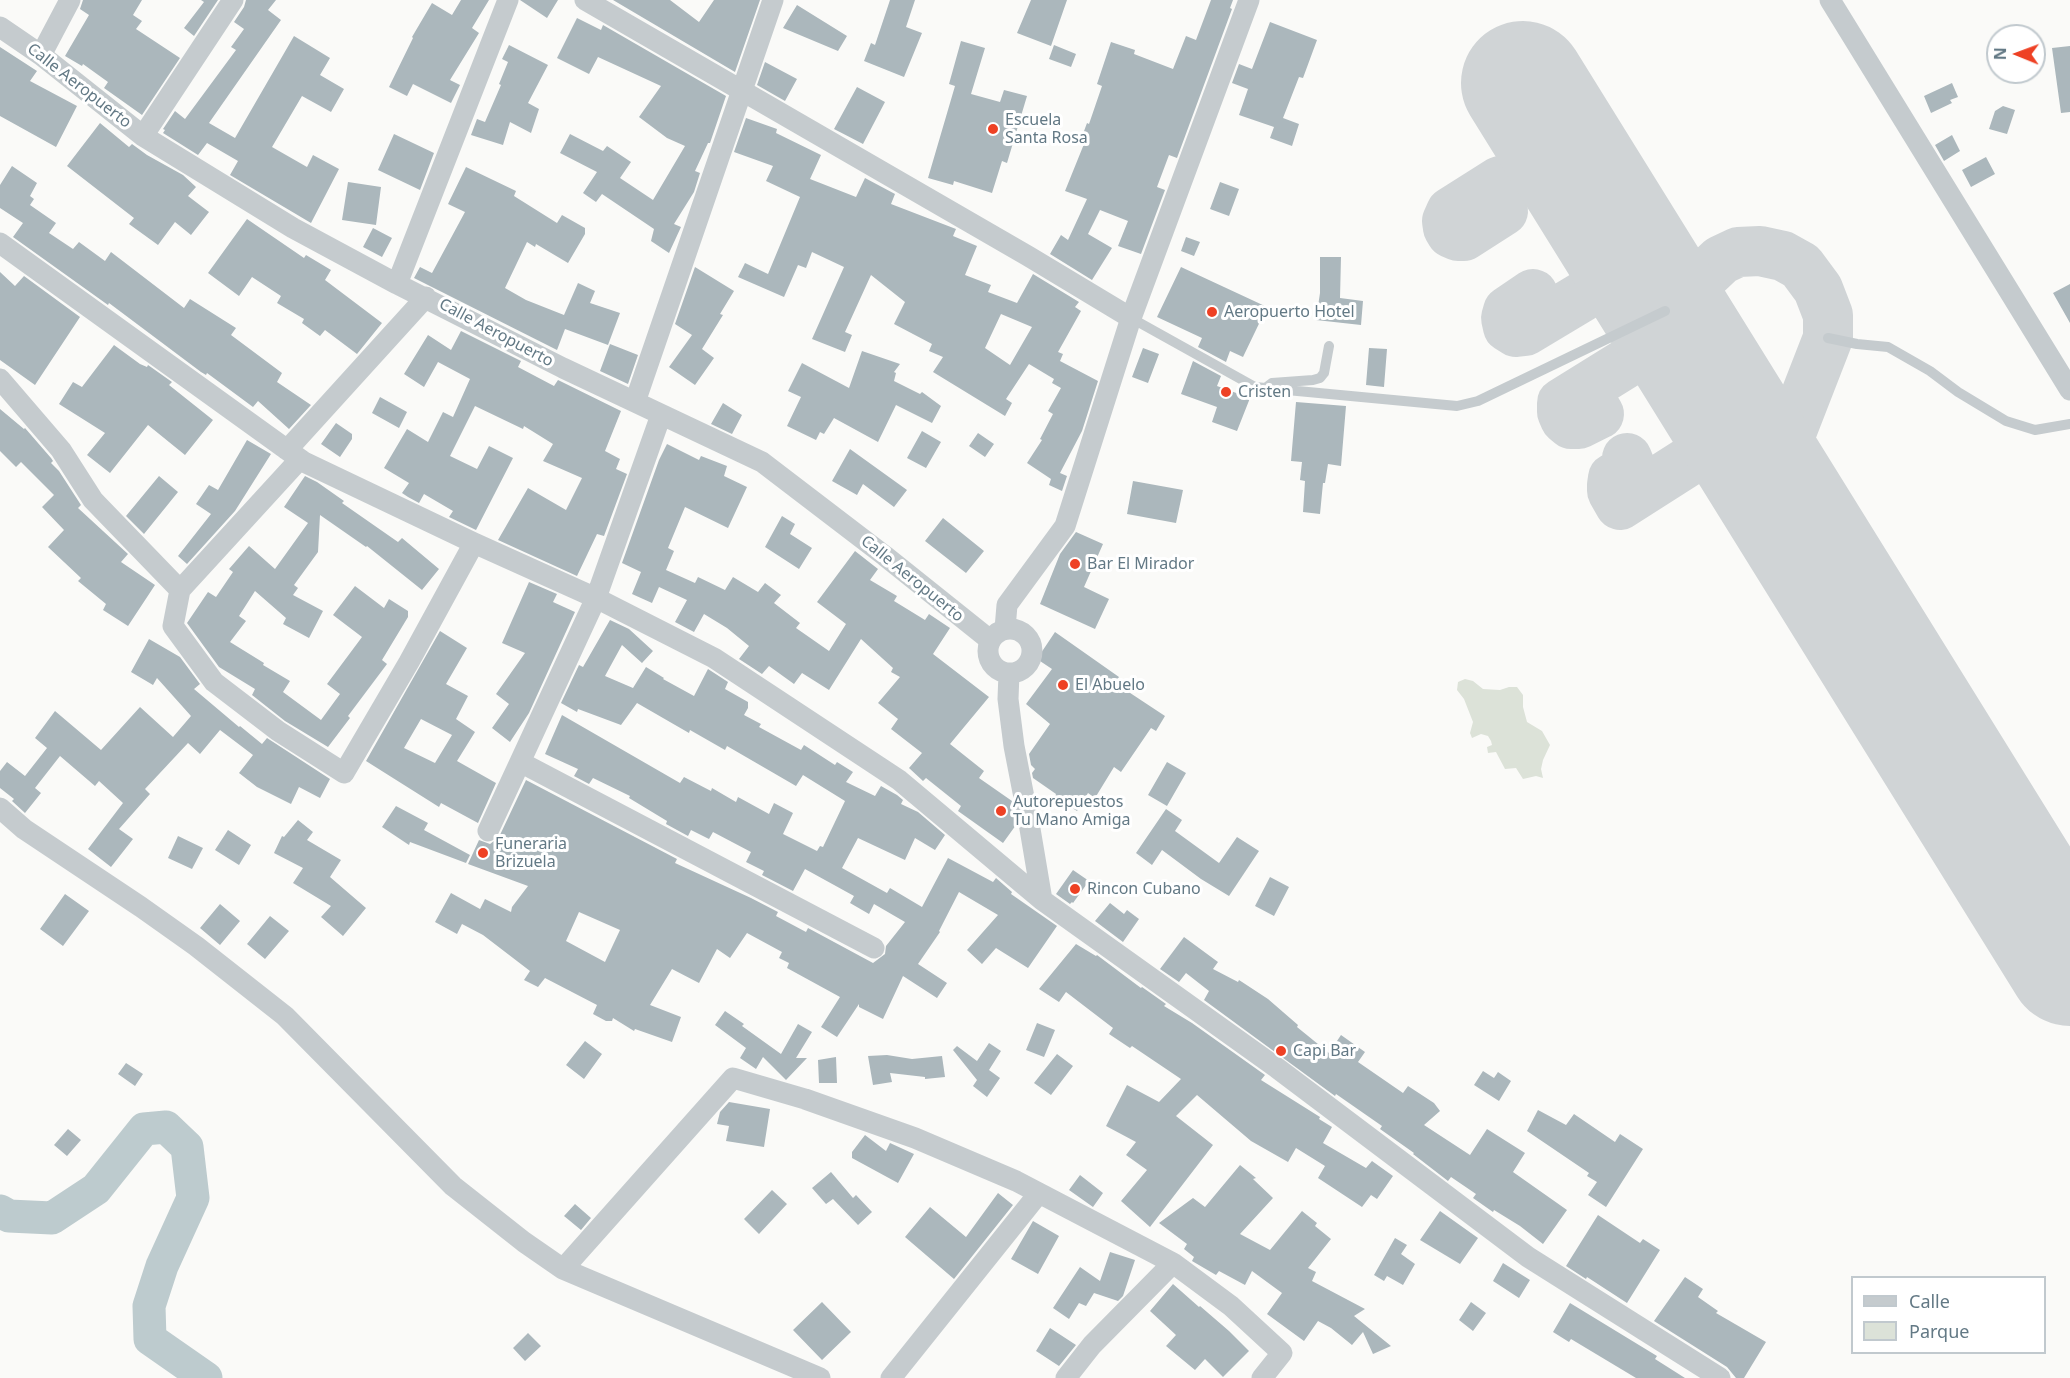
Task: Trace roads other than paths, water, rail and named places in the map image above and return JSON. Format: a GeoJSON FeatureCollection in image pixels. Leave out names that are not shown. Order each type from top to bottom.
{"type":"FeatureCollection","features":[{"type":"Feature","properties":{"kind":"street"},"geometry":{"type":"LineString","coordinates":[[41,55],[70,0]]}},
{"type":"Feature","properties":{"kind":"street"},"geometry":{"type":"LineString","coordinates":[[143,136],[233,0]]}},
{"type":"Feature","properties":{"kind":"street"},"geometry":{"type":"LineString","coordinates":[[398,284],[508,0]]}},
{"type":"Feature","properties":{"kind":"street"},"geometry":{"type":"LineString","coordinates":[[585,0],[1131,318]]}},
{"type":"Feature","properties":{"kind":"street"},"geometry":{"type":"LineString","coordinates":[[635,402],[773,0]]}},
{"type":"Feature","properties":{"kind":"street"},"geometry":{"type":"LineString","coordinates":[[998,635],[1014,629],[1023,633],[1029,640],[1032,649],[1030,658],[1018,671],[1009,673],[998,670],[990,662],[988,651],[998,635],[1006,605],[1065,526],[1131,318],[1249,0]]}},
{"type":"Feature","properties":{"kind":"street"},"geometry":{"type":"LineString","coordinates":[[1830,0],[2070,390]]}},
{"type":"Feature","properties":{"kind":"street","name":"Calle Aeropuerto"},"geometry":{"type":"LineString","coordinates":[[0,27],[41,55],[143,136],[294,228],[563,368],[762,462],[885,556],[998,635]]}},
{"type":"Feature","properties":{"kind":"street"},"geometry":{"type":"LineString","coordinates":[[0,243],[293,455],[474,543],[596,598],[714,658],[898,780],[1042,900],[1276,1068],[1528,1257],[1720,1378]]}},
{"type":"Feature","properties":{"kind":"street"},"geometry":{"type":"LineString","coordinates":[[426,297],[180,590],[173,626],[214,682],[278,730],[344,773],[409,662],[474,543]]}},
{"type":"Feature","properties":{"kind":"street"},"geometry":{"type":"LineString","coordinates":[[0,379],[61,450],[93,500],[180,590]]}},
{"type":"Feature","properties":{"kind":"street"},"geometry":{"type":"LineString","coordinates":[[488,831],[596,598],[661,415]]}},
{"type":"Feature","properties":{"kind":"street"},"geometry":{"type":"LineString","coordinates":[[1009,673],[1008,699],[1014,746],[1042,900]]}},
{"type":"Feature","properties":{"kind":"street"},"geometry":{"type":"LineString","coordinates":[[520,762],[874,948]]}},
{"type":"Feature","properties":{"kind":"street"},"geometry":{"type":"LineString","coordinates":[[0,808],[24,829],[196,946],[285,1016],[453,1186],[524,1242],[563,1269],[820,1378]]}},
{"type":"Feature","properties":{"kind":"street"},"geometry":{"type":"LineString","coordinates":[[563,1269],[733,1078],[805,1099],[915,1138],[1016,1181],[1173,1263],[1231,1306],[1282,1353],[1262,1378]]}},
{"type":"Feature","properties":{"kind":"street"},"geometry":{"type":"LineString","coordinates":[[891,1378],[1039,1193]]}},
{"type":"Feature","properties":{"kind":"street"},"geometry":{"type":"LineString","coordinates":[[1066,1378],[1092,1345],[1173,1263]]}},
{"type":"Feature","properties":{"kind":"lane"},"geometry":{"type":"LineString","coordinates":[[1131,318],[1255,387],[1457,406],[1478,401],[1665,311]]}},
{"type":"Feature","properties":{"kind":"lane"},"geometry":{"type":"LineString","coordinates":[[1828,338],[1888,347],[1930,371],[1958,392],[2006,421],[2035,430],[2070,423]]}},
{"type":"Feature","properties":{"kind":"lane"},"geometry":{"type":"LineString","coordinates":[[1267,389],[1272,383],[1320,378],[1324,373],[1329,346]]}},
{"type":"Feature","properties":{"kind":"waterway"},"geometry":{"type":"LineString","coordinates":[[0,1211],[9,1216],[52,1218],[96,1189],[144,1129],[166,1127],[187,1147],[193,1198],[162,1266],[149,1306],[150,1339],[206,1378]]}},
{"type":"Feature","properties":{"kind":"place","name":"Escuela Santa Rosa"},"geometry":{"type":"Point","coordinates":[993,129]}},
{"type":"Feature","properties":{"kind":"place","name":"Aeropuerto Hotel"},"geometry":{"type":"Point","coordinates":[1212,312]}},
{"type":"Feature","properties":{"kind":"place","name":"Cristen"},"geometry":{"type":"Point","coordinates":[1226,392]}},
{"type":"Feature","properties":{"kind":"place","name":"Bar El Mirador"},"geometry":{"type":"Point","coordinates":[1075,564]}},
{"type":"Feature","properties":{"kind":"place","name":"El Abuelo"},"geometry":{"type":"Point","coordinates":[1063,685]}},
{"type":"Feature","properties":{"kind":"place","name":"Autorepuestos Tu Mano Amiga"},"geometry":{"type":"Point","coordinates":[1001,811]}},
{"type":"Feature","properties":{"kind":"place","name":"Funeraria Brizuela"},"geometry":{"type":"Point","coordinates":[483,853]}},
{"type":"Feature","properties":{"kind":"place","name":"Rincon Cubano"},"geometry":{"type":"Point","coordinates":[1075,889]}},
{"type":"Feature","properties":{"kind":"place","name":"Capi Bar"},"geometry":{"type":"Point","coordinates":[1281,1051]}}]}
